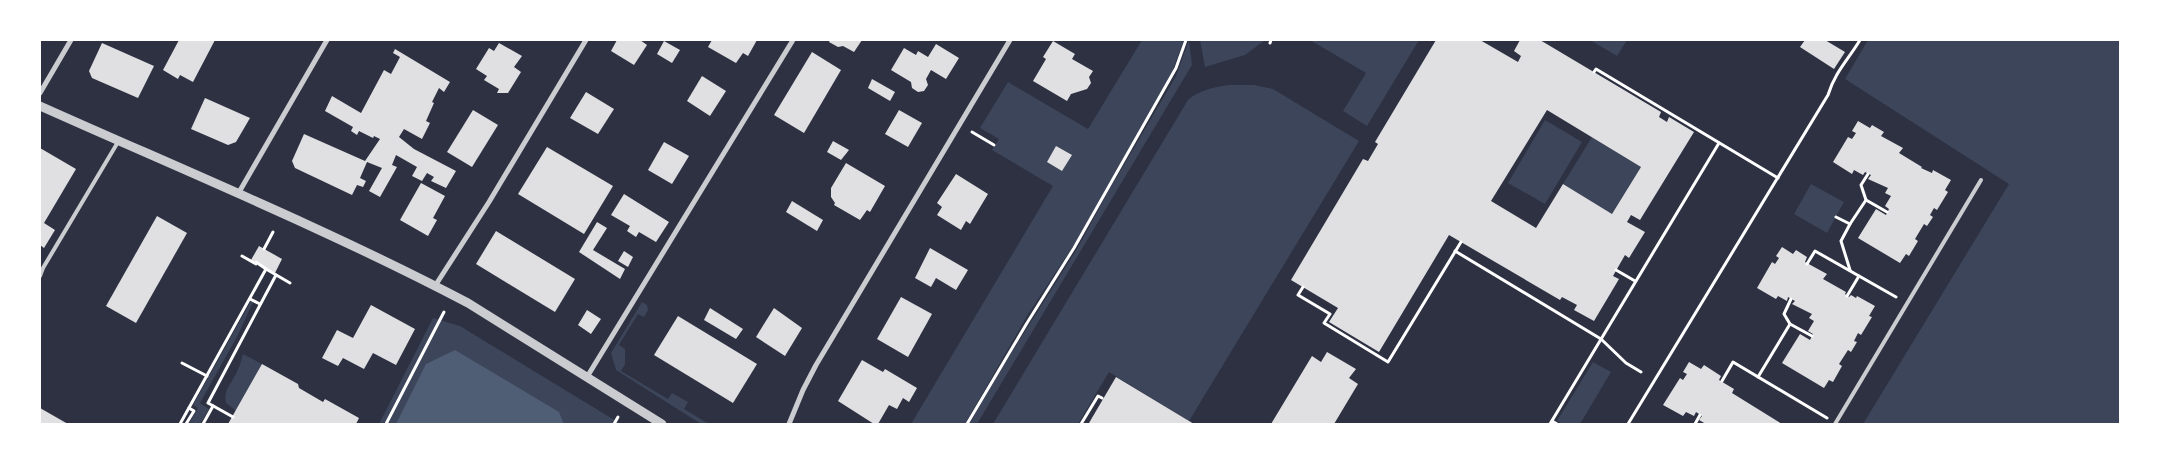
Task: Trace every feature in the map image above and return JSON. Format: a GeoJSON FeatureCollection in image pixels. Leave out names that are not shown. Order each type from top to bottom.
{"type":"FeatureCollection","features":[{"type":"Feature","properties":{"kind":"street"},"geometry":{"type":"LineString","coordinates":[[40,93],[71,40]]}},
{"type":"Feature","properties":{"kind":"street"},"geometry":{"type":"LineString","coordinates":[[238,195],[327,40]]}},
{"type":"Feature","properties":{"kind":"street"},"geometry":{"type":"LineString","coordinates":[[436,286],[489,202],[586,40]]}},
{"type":"Feature","properties":{"kind":"street"},"geometry":{"type":"LineString","coordinates":[[587,377],[792,40]]}},
{"type":"Feature","properties":{"kind":"street"},"geometry":{"type":"LineString","coordinates":[[789,424],[800,396],[816,365],[1010,40]]}},
{"type":"Feature","properties":{"kind":"street"},"geometry":{"type":"LineString","coordinates":[[40,106],[353,246],[436,286],[468,303],[662,424]]}},
{"type":"Feature","properties":{"kind":"lane"},"geometry":{"type":"LineString","coordinates":[[40,276],[118,141]]}},
{"type":"Feature","properties":{"kind":"lane"},"geometry":{"type":"LineString","coordinates":[[1835,424],[1981,180]]}},
{"type":"Feature","properties":{"kind":"path"},"geometry":{"type":"LineString","coordinates":[[967,424],[1074,248],[1176,68],[1186,40]]}},
{"type":"Feature","properties":{"kind":"path"},"geometry":{"type":"LineString","coordinates":[[1628,424],[1828,95],[1833,80],[1845,59],[1860,40]]}},
{"type":"Feature","properties":{"kind":"path"},"geometry":{"type":"LineString","coordinates":[[1594,72],[1596,69],[1778,178]]}},
{"type":"Feature","properties":{"kind":"path"},"geometry":{"type":"LineString","coordinates":[[972,132],[994,145]]}},
{"type":"Feature","properties":{"kind":"path"},"geometry":{"type":"LineString","coordinates":[[1557,424],[1551,423],[1719,142]]}},
{"type":"Feature","properties":{"kind":"path"},"geometry":{"type":"LineString","coordinates":[[1868,174],[1861,185],[1866,200],[1887,212]]}},
{"type":"Feature","properties":{"kind":"path"},"geometry":{"type":"LineString","coordinates":[[1850,270],[1841,240],[1866,200]]}},
{"type":"Feature","properties":{"kind":"path"},"geometry":{"type":"LineString","coordinates":[[1836,217],[1850,224]]}},
{"type":"Feature","properties":{"kind":"path"},"geometry":{"type":"LineString","coordinates":[[264,249],[273,232]]}},
{"type":"Feature","properties":{"kind":"path"},"geometry":{"type":"LineString","coordinates":[[1303,287],[1298,295],[1330,314],[1324,323],[1388,362],[1461,242]]}},
{"type":"Feature","properties":{"kind":"path"},"geometry":{"type":"LineString","coordinates":[[1455,251],[1601,340],[1626,363],[1641,372]]}},
{"type":"Feature","properties":{"kind":"path"},"geometry":{"type":"LineString","coordinates":[[1807,264],[1815,251],[1896,296],[1897,299]]}},
{"type":"Feature","properties":{"kind":"path"},"geometry":{"type":"LineString","coordinates":[[242,256],[290,283]]}},
{"type":"Feature","properties":{"kind":"path"},"geometry":{"type":"LineString","coordinates":[[180,424],[266,269]]}},
{"type":"Feature","properties":{"kind":"path"},"geometry":{"type":"LineString","coordinates":[[1616,270],[1635,281]]}},
{"type":"Feature","properties":{"kind":"path"},"geometry":{"type":"LineString","coordinates":[[232,417],[208,404],[276,275]]}},
{"type":"Feature","properties":{"kind":"path"},"geometry":{"type":"LineString","coordinates":[[1847,296],[1859,276]]}},
{"type":"Feature","properties":{"kind":"path"},"geometry":{"type":"LineString","coordinates":[[250,299],[260,304]]}},
{"type":"Feature","properties":{"kind":"path"},"geometry":{"type":"LineString","coordinates":[[1791,299],[1784,314],[1790,324],[1812,336]]}},
{"type":"Feature","properties":{"kind":"path"},"geometry":{"type":"LineString","coordinates":[[386,424],[444,312]]}},
{"type":"Feature","properties":{"kind":"path"},"geometry":{"type":"LineString","coordinates":[[1758,377],[1790,324]]}},
{"type":"Feature","properties":{"kind":"path"},"geometry":{"type":"LineString","coordinates":[[1722,381],[1734,362],[1828,418]]}},
{"type":"Feature","properties":{"kind":"path"},"geometry":{"type":"LineString","coordinates":[[182,363],[207,376]]}},
{"type":"Feature","properties":{"kind":"path"},"geometry":{"type":"LineString","coordinates":[[1081,424],[1098,396],[1102,398]]}},
{"type":"Feature","properties":{"kind":"path"},"geometry":{"type":"LineString","coordinates":[[203,424],[213,406]]}},
{"type":"Feature","properties":{"kind":"path"},"geometry":{"type":"LineString","coordinates":[[186,424],[194,411],[189,408]]}},
{"type":"Feature","properties":{"kind":"path"},"geometry":{"type":"LineString","coordinates":[[1824,424],[1833,410]]}},
{"type":"Feature","properties":{"kind":"path"},"geometry":{"type":"LineString","coordinates":[[1695,424],[1700,415]]}},
{"type":"Feature","properties":{"kind":"path"},"geometry":{"type":"LineString","coordinates":[[614,424],[618,417]]}},
{"type":"Feature","properties":{"kind":"shaded area"},"geometry":{"type":"Polygon","coordinates":[[[1142,40],[1184,40],[1172,72],[1077,240],[1027,316],[965,424],[911,424],[1053,186],[992,150],[999,139],[980,128],[1008,82],[1088,129],[1142,40]]]}},
{"type":"Feature","properties":{"kind":"shaded area"},"geometry":{"type":"Polygon","coordinates":[[[1189,40],[1192,65],[977,424],[970,424],[981,401],[1077,249],[1176,76],[1189,40]]]}},
{"type":"Feature","properties":{"kind":"shaded area"},"geometry":{"type":"Polygon","coordinates":[[[1200,40],[1265,40],[1245,55],[1205,67],[1200,40]]]}},
{"type":"Feature","properties":{"kind":"shaded area"},"geometry":{"type":"Polygon","coordinates":[[[1310,40],[1419,40],[1367,126],[1343,111],[1366,73],[1310,40]]]}},
{"type":"Feature","properties":{"kind":"shaded area"},"geometry":{"type":"Polygon","coordinates":[[[1590,40],[1627,40],[1617,56],[1590,40]]]}},
{"type":"Feature","properties":{"kind":"shaded area"},"geometry":{"type":"Polygon","coordinates":[[[1868,40],[2120,40],[2120,424],[1863,424],[2009,184],[1845,79],[1868,40]]]}},
{"type":"Feature","properties":{"kind":"shaded area"},"geometry":{"type":"Polygon","coordinates":[[[1229,85],[1254,85],[1273,89],[1359,141],[1189,421],[1109,372],[1078,424],[993,424],[1188,100],[1202,91],[1229,85]]]}},
{"type":"Feature","properties":{"kind":"shaded area"},"geometry":{"type":"Polygon","coordinates":[[[1545,120],[1582,142],[1545,204],[1508,183],[1545,120]]]}},
{"type":"Feature","properties":{"kind":"shaded area"},"geometry":{"type":"Polygon","coordinates":[[[1592,137],[1641,167],[1612,214],[1563,184],[1592,137]]]}},
{"type":"Feature","properties":{"kind":"shaded area"},"geometry":{"type":"Polygon","coordinates":[[[1811,184],[1844,202],[1827,233],[1794,214],[1811,184]]]}},
{"type":"Feature","properties":{"kind":"shaded area"},"geometry":{"type":"Polygon","coordinates":[[[251,301],[253,302],[238,335],[200,403],[209,409],[200,424],[189,424],[198,408],[193,405],[251,301]]]}},
{"type":"Feature","properties":{"kind":"shaded area"},"geometry":{"type":"Polygon","coordinates":[[[642,302],[647,305],[648,310],[644,317],[638,314],[619,345],[625,349],[625,364],[621,371],[668,399],[672,393],[688,402],[684,409],[709,424],[701,424],[616,370],[611,353],[642,302]]]}},
{"type":"Feature","properties":{"kind":"shaded area"},"geometry":{"type":"Polygon","coordinates":[[[433,318],[460,326],[621,424],[379,424],[433,318]]]}},
{"type":"Feature","properties":{"kind":"shaded area"},"geometry":{"type":"Polygon","coordinates":[[[455,350],[559,412],[564,424],[396,424],[426,364],[455,350]]]}},
{"type":"Feature","properties":{"kind":"shaded area"},"geometry":{"type":"Polygon","coordinates":[[[243,354],[262,364],[236,411],[226,403],[225,398],[243,354]]]}},
{"type":"Feature","properties":{"kind":"shaded area"},"geometry":{"type":"Polygon","coordinates":[[[1593,362],[1611,372],[1580,424],[1562,424],[1557,421],[1593,362]]]}},
{"type":"Feature","properties":{"kind":"building"},"geometry":{"type":"Polygon","coordinates":[[[179,40],[215,40],[193,82],[180,75],[178,79],[163,70],[179,40]]]}},
{"type":"Feature","properties":{"kind":"building"},"geometry":{"type":"Polygon","coordinates":[[[617,40],[640,40],[647,45],[634,65],[611,51],[617,40]]]}},
{"type":"Feature","properties":{"kind":"building"},"geometry":{"type":"Polygon","coordinates":[[[712,40],[757,40],[748,56],[743,53],[736,63],[708,47],[712,40]]]}},
{"type":"Feature","properties":{"kind":"building"},"geometry":{"type":"Polygon","coordinates":[[[830,40],[862,40],[854,52],[843,46],[838,47],[829,42],[830,40]]]}},
{"type":"Feature","properties":{"kind":"building"},"geometry":{"type":"Polygon","coordinates":[[[1436,40],[1480,40],[1518,62],[1521,56],[1514,51],[1520,40],[1540,40],[1661,112],[1659,117],[1667,122],[1669,117],[1694,132],[1640,220],[1631,215],[1627,222],[1645,232],[1629,258],[1625,255],[1613,276],[1619,279],[1594,321],[1574,310],[1577,305],[1562,297],[1560,300],[1449,235],[1379,352],[1329,322],[1338,308],[1291,280],[1363,159],[1368,161],[1378,144],[1375,142],[1436,40]],[[1547,110],[1491,201],[1536,228],[1563,184],[1612,214],[1641,167],[1547,110]]]}},
{"type":"Feature","properties":{"kind":"building"},"geometry":{"type":"Polygon","coordinates":[[[1805,40],[1825,40],[1845,52],[1834,69],[1800,47],[1805,40]]]}},
{"type":"Feature","properties":{"kind":"building"},"geometry":{"type":"Polygon","coordinates":[[[664,41],[680,50],[672,63],[657,54],[664,41]]]}},
{"type":"Feature","properties":{"kind":"building"},"geometry":{"type":"Polygon","coordinates":[[[1053,41],[1075,54],[1072,59],[1093,71],[1089,77],[1091,83],[1087,89],[1071,94],[1067,101],[1033,81],[1046,59],[1043,57],[1053,41]]]}},
{"type":"Feature","properties":{"kind":"building"},"geometry":{"type":"Polygon","coordinates":[[[102,43],[154,66],[138,98],[92,78],[89,71],[102,43]]]}},
{"type":"Feature","properties":{"kind":"building"},"geometry":{"type":"Polygon","coordinates":[[[499,43],[522,56],[514,67],[521,72],[508,93],[497,93],[499,89],[484,80],[487,76],[476,69],[489,48],[494,51],[499,43]]]}},
{"type":"Feature","properties":{"kind":"building"},"geometry":{"type":"Polygon","coordinates":[[[936,44],[959,58],[946,79],[931,70],[926,79],[928,85],[924,91],[918,92],[912,88],[911,82],[891,70],[904,48],[916,55],[918,51],[928,57],[936,44]]]}},
{"type":"Feature","properties":{"kind":"building"},"geometry":{"type":"Polygon","coordinates":[[[395,49],[450,82],[444,92],[439,88],[432,102],[434,103],[426,121],[430,123],[422,139],[404,129],[399,137],[414,149],[456,171],[446,188],[431,181],[434,177],[427,173],[422,181],[412,176],[417,167],[396,155],[392,165],[397,167],[380,197],[369,191],[382,168],[367,162],[360,178],[366,181],[363,187],[357,185],[352,195],[295,168],[292,161],[304,134],[365,161],[380,139],[374,136],[373,138],[359,131],[357,135],[351,131],[353,127],[325,111],[332,96],[361,113],[384,70],[391,74],[400,57],[393,53],[395,49]]]}},
{"type":"Feature","properties":{"kind":"building"},"geometry":{"type":"Polygon","coordinates":[[[812,52],[841,70],[804,133],[774,115],[812,52]]]}},
{"type":"Feature","properties":{"kind":"building"},"geometry":{"type":"Polygon","coordinates":[[[702,76],[726,91],[710,116],[687,101],[702,76]]]}},
{"type":"Feature","properties":{"kind":"building"},"geometry":{"type":"Polygon","coordinates":[[[872,79],[895,92],[890,101],[868,88],[872,79]]]}},
{"type":"Feature","properties":{"kind":"building"},"geometry":{"type":"Polygon","coordinates":[[[586,92],[614,109],[598,134],[570,118],[586,92]]]}},
{"type":"Feature","properties":{"kind":"building"},"geometry":{"type":"Polygon","coordinates":[[[205,98],[250,118],[236,142],[228,145],[191,129],[205,98]]]}},
{"type":"Feature","properties":{"kind":"building"},"geometry":{"type":"Polygon","coordinates":[[[473,110],[498,125],[472,167],[447,152],[473,110]]]}},
{"type":"Feature","properties":{"kind":"building"},"geometry":{"type":"Polygon","coordinates":[[[899,110],[922,123],[908,147],[885,134],[899,110]]]}},
{"type":"Feature","properties":{"kind":"building"},"geometry":{"type":"Polygon","coordinates":[[[1858,121],[1870,128],[1872,125],[1884,132],[1881,136],[1903,148],[1899,153],[1921,168],[1932,173],[1933,170],[1951,180],[1945,190],[1948,192],[1937,210],[1934,208],[1930,215],[1933,217],[1927,226],[1924,224],[1915,239],[1918,241],[1909,256],[1906,254],[1900,263],[1858,238],[1876,209],[1886,215],[1889,209],[1885,206],[1891,196],[1885,193],[1888,188],[1868,179],[1871,175],[1865,172],[1863,175],[1854,170],[1852,174],[1833,162],[1848,137],[1852,139],[1856,133],[1852,131],[1858,121]]]}},
{"type":"Feature","properties":{"kind":"building"},"geometry":{"type":"Polygon","coordinates":[[[833,141],[849,150],[841,160],[827,152],[833,141]]]}},
{"type":"Feature","properties":{"kind":"building"},"geometry":{"type":"Polygon","coordinates":[[[664,142],[689,156],[672,184],[648,170],[664,142]]]}},
{"type":"Feature","properties":{"kind":"building"},"geometry":{"type":"Polygon","coordinates":[[[1056,146],[1072,155],[1062,171],[1047,162],[1056,146]]]}},
{"type":"Feature","properties":{"kind":"building"},"geometry":{"type":"Polygon","coordinates":[[[547,147],[613,186],[584,234],[518,194],[547,147]]]}},
{"type":"Feature","properties":{"kind":"building"},"geometry":{"type":"Polygon","coordinates":[[[40,148],[76,169],[44,223],[55,230],[44,248],[40,245],[40,148]]]}},
{"type":"Feature","properties":{"kind":"building"},"geometry":{"type":"Polygon","coordinates":[[[846,163],[885,186],[870,212],[867,210],[860,220],[834,205],[835,203],[831,197],[831,188],[846,163]]]}},
{"type":"Feature","properties":{"kind":"building"},"geometry":{"type":"Polygon","coordinates":[[[956,174],[988,194],[970,224],[966,221],[961,230],[937,215],[942,207],[937,203],[956,174]]]}},
{"type":"Feature","properties":{"kind":"building"},"geometry":{"type":"Polygon","coordinates":[[[421,183],[445,196],[433,218],[437,220],[428,236],[400,220],[421,183]]]}},
{"type":"Feature","properties":{"kind":"building"},"geometry":{"type":"Polygon","coordinates":[[[624,194],[669,222],[656,242],[639,232],[636,237],[627,231],[630,226],[611,215],[624,194]]]}},
{"type":"Feature","properties":{"kind":"building"},"geometry":{"type":"Polygon","coordinates":[[[792,201],[823,220],[817,231],[786,212],[792,201]]]}},
{"type":"Feature","properties":{"kind":"building"},"geometry":{"type":"Polygon","coordinates":[[[157,216],[187,233],[136,323],[106,306],[157,216]]]}},
{"type":"Feature","properties":{"kind":"building"},"geometry":{"type":"Polygon","coordinates":[[[597,222],[607,228],[593,250],[625,269],[620,279],[579,252],[597,222]]]}},
{"type":"Feature","properties":{"kind":"building"},"geometry":{"type":"Polygon","coordinates":[[[496,231],[575,279],[555,312],[476,264],[496,231]]]}},
{"type":"Feature","properties":{"kind":"building"},"geometry":{"type":"Polygon","coordinates":[[[259,246],[282,259],[275,273],[251,260],[259,246]]]}},
{"type":"Feature","properties":{"kind":"building"},"geometry":{"type":"Polygon","coordinates":[[[1782,247],[1793,254],[1796,250],[1807,257],[1805,262],[1827,274],[1823,279],[1846,292],[1845,294],[1849,297],[1851,295],[1856,298],[1857,296],[1875,306],[1869,316],[1872,317],[1861,335],[1858,333],[1854,341],[1857,342],[1851,352],[1848,350],[1839,364],[1842,366],[1833,382],[1829,380],[1824,388],[1782,363],[1800,334],[1810,340],[1813,334],[1808,331],[1814,321],[1809,318],[1812,314],[1792,304],[1795,301],[1788,297],[1787,301],[1778,296],[1776,299],[1757,288],[1772,262],[1775,264],[1779,258],[1776,256],[1782,247]]]}},
{"type":"Feature","properties":{"kind":"building"},"geometry":{"type":"Polygon","coordinates":[[[930,248],[968,270],[956,290],[936,278],[931,287],[915,278],[930,248]]]}},
{"type":"Feature","properties":{"kind":"building"},"geometry":{"type":"Polygon","coordinates":[[[624,251],[633,257],[628,267],[618,261],[624,251]]]}},
{"type":"Feature","properties":{"kind":"building"},"geometry":{"type":"Polygon","coordinates":[[[901,297],[932,314],[908,357],[877,339],[901,297]]]}},
{"type":"Feature","properties":{"kind":"building"},"geometry":{"type":"Polygon","coordinates":[[[371,305],[415,329],[396,365],[373,353],[364,369],[343,358],[338,366],[322,358],[337,330],[353,338],[371,305]]]}},
{"type":"Feature","properties":{"kind":"building"},"geometry":{"type":"Polygon","coordinates":[[[710,308],[743,329],[736,339],[704,320],[710,308]]]}},
{"type":"Feature","properties":{"kind":"building"},"geometry":{"type":"Polygon","coordinates":[[[774,308],[802,328],[785,356],[756,337],[774,308]]]}},
{"type":"Feature","properties":{"kind":"building"},"geometry":{"type":"Polygon","coordinates":[[[587,310],[601,319],[591,334],[578,325],[587,310]]]}},
{"type":"Feature","properties":{"kind":"building"},"geometry":{"type":"Polygon","coordinates":[[[678,316],[757,364],[733,403],[654,355],[678,316]]]}},
{"type":"Feature","properties":{"kind":"building"},"geometry":{"type":"Polygon","coordinates":[[[1327,352],[1356,369],[1349,378],[1358,384],[1334,424],[1271,424],[1312,356],[1321,362],[1327,352]]]}},
{"type":"Feature","properties":{"kind":"building"},"geometry":{"type":"Polygon","coordinates":[[[862,360],[883,372],[885,369],[917,388],[909,402],[903,398],[897,409],[889,405],[878,424],[874,424],[838,401],[862,360]]]}},
{"type":"Feature","properties":{"kind":"building"},"geometry":{"type":"Polygon","coordinates":[[[1689,362],[1701,369],[1704,365],[1721,376],[1719,380],[1734,389],[1732,393],[1782,424],[1706,424],[1699,420],[1702,416],[1696,412],[1694,416],[1686,412],[1683,416],[1663,405],[1680,378],[1683,380],[1687,374],[1683,372],[1689,362]]]}},
{"type":"Feature","properties":{"kind":"building"},"geometry":{"type":"Polygon","coordinates":[[[262,364],[298,384],[299,388],[323,402],[325,399],[359,418],[356,424],[228,424],[262,364]]]}},
{"type":"Feature","properties":{"kind":"building"},"geometry":{"type":"Polygon","coordinates":[[[1116,377],[1194,424],[1089,423],[1116,377]]]}},
{"type":"Feature","properties":{"kind":"building"},"geometry":{"type":"Polygon","coordinates":[[[40,408],[68,424],[40,424],[40,408]]]}}]}
